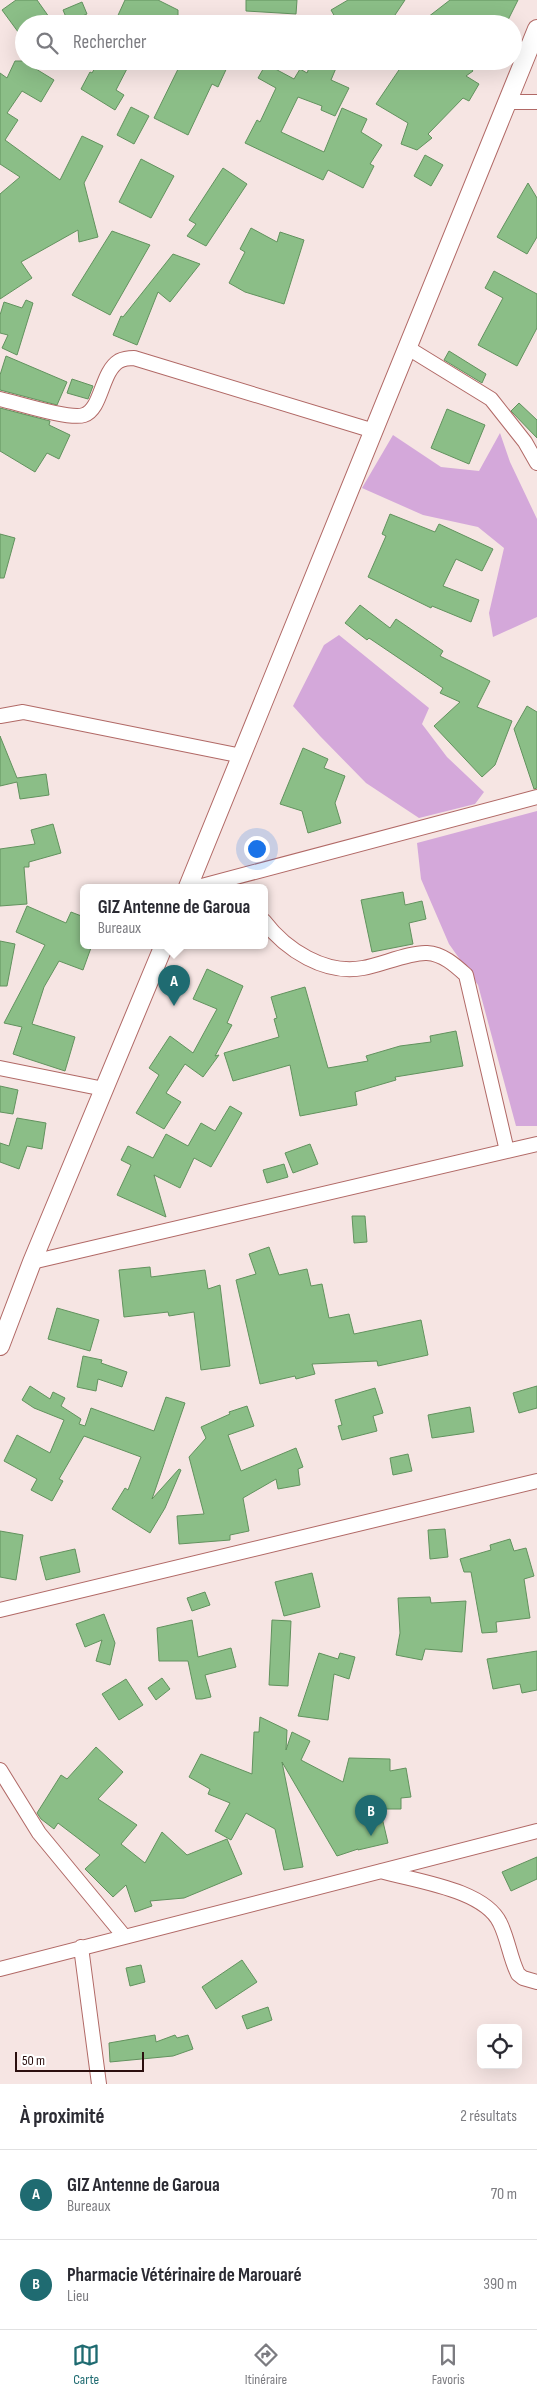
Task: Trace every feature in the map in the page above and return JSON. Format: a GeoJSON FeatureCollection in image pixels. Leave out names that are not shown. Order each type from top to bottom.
{"type":"FeatureCollection","features":[{"type":"Feature","properties":{"kind":"street"},"geometry":{"type":"LineString","coordinates":[[522,67],[537,29]]}},
{"type":"Feature","properties":{"kind":"street"},"geometry":{"type":"LineString","coordinates":[[189,884],[521,70]]}},
{"type":"Feature","properties":{"kind":"street"},"geometry":{"type":"LineString","coordinates":[[508,102],[537,102]]}},
{"type":"Feature","properties":{"kind":"street"},"geometry":{"type":"LineString","coordinates":[[408,348],[491,399],[526,442],[537,463]]}},
{"type":"Feature","properties":{"kind":"street"},"geometry":{"type":"LineString","coordinates":[[0,399],[72,416],[85,415],[93,408],[110,370],[120,360],[134,358],[374,431]]}},
{"type":"Feature","properties":{"kind":"street"},"geometry":{"type":"LineString","coordinates":[[0,716],[23,712],[242,756]]}},
{"type":"Feature","properties":{"kind":"street"},"geometry":{"type":"LineString","coordinates":[[235,883],[537,797]]}},
{"type":"Feature","properties":{"kind":"street"},"geometry":{"type":"LineString","coordinates":[[268,926],[297,951],[326,967],[361,968],[427,953],[452,961],[466,975],[506,1151]]}},
{"type":"Feature","properties":{"kind":"street"},"geometry":{"type":"LineString","coordinates":[[0,1346],[32,1262],[162,949]]}},
{"type":"Feature","properties":{"kind":"street"},"geometry":{"type":"LineString","coordinates":[[0,1068],[104,1089]]}},
{"type":"Feature","properties":{"kind":"street"},"geometry":{"type":"LineString","coordinates":[[32,1262],[537,1144]]}},
{"type":"Feature","properties":{"kind":"street"},"geometry":{"type":"LineString","coordinates":[[0,1610],[537,1481]]}},
{"type":"Feature","properties":{"kind":"street"},"geometry":{"type":"LineString","coordinates":[[0,1770],[39,1833],[124,1936]]}},
{"type":"Feature","properties":{"kind":"street"},"geometry":{"type":"LineString","coordinates":[[0,1969],[537,1831]]}},
{"type":"Feature","properties":{"kind":"street"},"geometry":{"type":"LineString","coordinates":[[380,1871],[450,1889],[470,1896],[488,1907],[500,1922],[518,1974],[523,1978],[537,1982]]}},
{"type":"Feature","properties":{"kind":"street"},"geometry":{"type":"LineString","coordinates":[[80,1947],[99,2084]]}},
{"type":"Feature","properties":{"kind":"shaded area"},"geometry":{"type":"Polygon","coordinates":[[[500,433],[510,462],[537,519],[537,617],[493,637],[489,613],[504,548],[478,527],[423,515],[362,488],[393,435],[441,467],[479,471],[500,433]]]}},
{"type":"Feature","properties":{"kind":"shaded area"},"geometry":{"type":"Polygon","coordinates":[[[339,635],[429,708],[422,724],[447,757],[484,792],[475,804],[419,818],[366,783],[293,706],[324,645],[339,635]]]}},
{"type":"Feature","properties":{"kind":"shaded area"},"geometry":{"type":"Polygon","coordinates":[[[537,811],[537,1126],[516,1126],[478,985],[449,944],[421,879],[417,843],[537,811]]]}},
{"type":"Feature","properties":{"kind":"building"},"geometry":{"type":"Polygon","coordinates":[[[16,0],[37,0],[48,15],[15,15],[15,28],[2,10],[16,0]]]}},
{"type":"Feature","properties":{"kind":"building"},"geometry":{"type":"Polygon","coordinates":[[[125,0],[158,0],[178,10],[178,15],[118,15],[125,0]]]}},
{"type":"Feature","properties":{"kind":"building"},"geometry":{"type":"Polygon","coordinates":[[[246,0],[297,0],[296,14],[246,11],[246,0]]]}},
{"type":"Feature","properties":{"kind":"building"},"geometry":{"type":"Polygon","coordinates":[[[348,0],[405,0],[395,15],[334,15],[331,10],[348,0]]]}},
{"type":"Feature","properties":{"kind":"building"},"geometry":{"type":"Polygon","coordinates":[[[450,0],[518,0],[510,15],[431,15],[450,0]]]}},
{"type":"Feature","properties":{"kind":"building"},"geometry":{"type":"Polygon","coordinates":[[[82,2],[87,14],[65,15],[63,10],[82,2]]]}},
{"type":"Feature","properties":{"kind":"building"},"geometry":{"type":"Polygon","coordinates":[[[15,61],[15,70],[38,70],[54,80],[41,102],[22,91],[7,113],[18,120],[5,140],[60,180],[82,136],[103,146],[84,183],[98,237],[79,242],[78,230],[21,262],[32,278],[0,299],[0,194],[20,177],[0,164],[0,73],[7,78],[15,61]]]}},
{"type":"Feature","properties":{"kind":"building"},"geometry":{"type":"Polygon","coordinates":[[[94,70],[126,70],[116,90],[124,95],[115,110],[81,89],[90,72],[92,73],[94,70]]]}},
{"type":"Feature","properties":{"kind":"building"},"geometry":{"type":"Polygon","coordinates":[[[178,70],[226,70],[218,87],[212,84],[188,135],[154,118],[178,70]]]}},
{"type":"Feature","properties":{"kind":"building"},"geometry":{"type":"Polygon","coordinates":[[[263,70],[277,70],[294,79],[299,70],[307,73],[308,70],[335,70],[331,80],[349,88],[335,116],[321,110],[322,106],[298,97],[281,132],[324,152],[342,108],[367,119],[361,132],[382,145],[370,164],[374,166],[363,188],[328,170],[323,180],[245,143],[257,120],[260,122],[276,88],[258,78],[263,70]]]}},
{"type":"Feature","properties":{"kind":"building"},"geometry":{"type":"Polygon","coordinates":[[[399,70],[472,70],[466,76],[479,84],[469,101],[463,98],[428,134],[432,138],[417,150],[401,144],[408,123],[376,104],[399,70]]]}},
{"type":"Feature","properties":{"kind":"building"},"geometry":{"type":"Polygon","coordinates":[[[131,107],[149,116],[134,144],[117,135],[131,107]]]}},
{"type":"Feature","properties":{"kind":"building"},"geometry":{"type":"Polygon","coordinates":[[[425,155],[443,165],[431,186],[414,176],[425,155]]]}},
{"type":"Feature","properties":{"kind":"building"},"geometry":{"type":"Polygon","coordinates":[[[141,159],[174,176],[151,218],[119,202],[141,159]]]}},
{"type":"Feature","properties":{"kind":"building"},"geometry":{"type":"Polygon","coordinates":[[[223,168],[247,184],[206,246],[187,236],[196,224],[189,220],[223,168]]]}},
{"type":"Feature","properties":{"kind":"building"},"geometry":{"type":"Polygon","coordinates":[[[528,183],[537,198],[537,237],[527,254],[497,237],[528,183]]]}},
{"type":"Feature","properties":{"kind":"building"},"geometry":{"type":"Polygon","coordinates":[[[251,228],[277,242],[280,232],[304,240],[284,304],[245,292],[229,283],[245,252],[240,249],[251,228]]]}},
{"type":"Feature","properties":{"kind":"building"},"geometry":{"type":"Polygon","coordinates":[[[112,231],[150,245],[110,315],[72,295],[112,231]]]}},
{"type":"Feature","properties":{"kind":"building"},"geometry":{"type":"Polygon","coordinates":[[[173,254],[200,264],[170,302],[158,292],[137,345],[113,335],[121,316],[123,317],[173,254]]]}},
{"type":"Feature","properties":{"kind":"building"},"geometry":{"type":"Polygon","coordinates":[[[494,271],[537,294],[537,328],[517,366],[478,345],[503,298],[485,288],[494,271]]]}},
{"type":"Feature","properties":{"kind":"building"},"geometry":{"type":"Polygon","coordinates":[[[26,300],[33,303],[17,355],[2,348],[8,335],[0,333],[0,315],[4,302],[22,308],[26,300]]]}},
{"type":"Feature","properties":{"kind":"building"},"geometry":{"type":"Polygon","coordinates":[[[449,351],[486,374],[482,383],[444,360],[449,351]]]}},
{"type":"Feature","properties":{"kind":"building"},"geometry":{"type":"Polygon","coordinates":[[[6,356],[67,382],[57,405],[0,390],[0,375],[6,356]]]}},
{"type":"Feature","properties":{"kind":"building"},"geometry":{"type":"Polygon","coordinates":[[[72,379],[93,386],[88,399],[67,393],[72,379]]]}},
{"type":"Feature","properties":{"kind":"building"},"geometry":{"type":"Polygon","coordinates":[[[519,403],[537,420],[537,438],[511,411],[519,403]]]}},
{"type":"Feature","properties":{"kind":"building"},"geometry":{"type":"Polygon","coordinates":[[[0,408],[50,421],[49,425],[70,435],[59,459],[47,453],[35,472],[0,451],[0,408]]]}},
{"type":"Feature","properties":{"kind":"building"},"geometry":{"type":"Polygon","coordinates":[[[447,409],[485,425],[469,464],[431,448],[447,409]]]}},
{"type":"Feature","properties":{"kind":"building"},"geometry":{"type":"Polygon","coordinates":[[[390,514],[435,532],[439,524],[493,549],[482,571],[456,559],[443,586],[479,600],[471,622],[432,606],[431,608],[368,577],[386,536],[382,534],[390,514]]]}},
{"type":"Feature","properties":{"kind":"building"},"geometry":{"type":"Polygon","coordinates":[[[0,534],[15,538],[4,578],[0,578],[0,534]]]}},
{"type":"Feature","properties":{"kind":"building"},"geometry":{"type":"Polygon","coordinates":[[[360,605],[390,628],[396,619],[443,651],[440,656],[490,681],[477,707],[512,721],[495,765],[482,777],[434,726],[460,702],[440,693],[443,688],[369,638],[367,640],[345,623],[360,605]]]}},
{"type":"Feature","properties":{"kind":"building"},"geometry":{"type":"Polygon","coordinates":[[[527,706],[537,712],[537,788],[534,789],[514,729],[527,706]]]}},
{"type":"Feature","properties":{"kind":"building"},"geometry":{"type":"Polygon","coordinates":[[[0,736],[17,778],[46,774],[49,795],[20,799],[17,782],[0,786],[0,736]]]}},
{"type":"Feature","properties":{"kind":"building"},"geometry":{"type":"Polygon","coordinates":[[[303,748],[328,759],[324,768],[345,776],[335,803],[341,823],[308,833],[302,811],[280,804],[303,748]]]}},
{"type":"Feature","properties":{"kind":"building"},"geometry":{"type":"Polygon","coordinates":[[[53,824],[61,853],[29,862],[29,867],[24,867],[27,904],[0,906],[0,849],[35,844],[31,830],[53,824]]]}},
{"type":"Feature","properties":{"kind":"building"},"geometry":{"type":"Polygon","coordinates":[[[403,892],[405,905],[422,901],[426,919],[409,923],[413,944],[372,952],[361,900],[403,892]]]}},
{"type":"Feature","properties":{"kind":"building"},"geometry":{"type":"Polygon","coordinates":[[[27,906],[66,923],[71,912],[80,915],[80,949],[91,949],[83,970],[59,961],[44,987],[32,1024],[75,1037],[65,1071],[13,1054],[22,1027],[4,1023],[45,945],[16,932],[27,906]]]}},
{"type":"Feature","properties":{"kind":"building"},"geometry":{"type":"Polygon","coordinates":[[[0,941],[15,944],[7,986],[0,986],[0,941]]]}},
{"type":"Feature","properties":{"kind":"building"},"geometry":{"type":"Polygon","coordinates":[[[207,969],[243,986],[227,1023],[232,1025],[215,1056],[219,1055],[203,1077],[185,1064],[166,1093],[181,1102],[164,1129],[136,1113],[159,1075],[149,1068],[170,1036],[193,1053],[217,1009],[193,999],[207,969]]]}},
{"type":"Feature","properties":{"kind":"building"},"geometry":{"type":"Polygon","coordinates":[[[305,987],[328,1068],[368,1061],[366,1056],[400,1046],[431,1042],[430,1036],[456,1031],[463,1066],[395,1077],[396,1080],[355,1092],[357,1105],[300,1116],[290,1065],[233,1081],[224,1053],[279,1037],[274,1019],[277,1018],[271,997],[305,987]]]}},
{"type":"Feature","properties":{"kind":"building"},"geometry":{"type":"Polygon","coordinates":[[[0,1086],[18,1090],[13,1114],[0,1112],[0,1086]]]}},
{"type":"Feature","properties":{"kind":"building"},"geometry":{"type":"Polygon","coordinates":[[[230,1106],[242,1113],[211,1167],[194,1158],[180,1188],[154,1175],[166,1217],[117,1195],[131,1165],[121,1160],[128,1146],[153,1158],[166,1134],[188,1146],[201,1123],[215,1131],[230,1106]]]}},
{"type":"Feature","properties":{"kind":"building"},"geometry":{"type":"Polygon","coordinates":[[[17,1118],[46,1123],[42,1149],[27,1146],[19,1169],[0,1162],[0,1143],[9,1146],[17,1118]]]}},
{"type":"Feature","properties":{"kind":"building"},"geometry":{"type":"Polygon","coordinates":[[[310,1144],[318,1164],[293,1173],[285,1153],[310,1144]]]}},
{"type":"Feature","properties":{"kind":"building"},"geometry":{"type":"Polygon","coordinates":[[[284,1164],[288,1177],[267,1183],[263,1170],[284,1164]]]}},
{"type":"Feature","properties":{"kind":"building"},"geometry":{"type":"Polygon","coordinates":[[[352,1216],[365,1216],[367,1242],[354,1243],[352,1216]]]}},
{"type":"Feature","properties":{"kind":"building"},"geometry":{"type":"Polygon","coordinates":[[[269,1247],[279,1275],[307,1269],[311,1286],[322,1284],[329,1318],[349,1314],[354,1334],[421,1320],[428,1355],[378,1366],[377,1361],[312,1364],[315,1374],[296,1379],[295,1376],[260,1384],[236,1280],[256,1274],[249,1254],[269,1247]]]}},
{"type":"Feature","properties":{"kind":"building"},"geometry":{"type":"Polygon","coordinates":[[[150,1267],[151,1277],[205,1270],[208,1289],[220,1285],[230,1366],[201,1370],[194,1312],[169,1316],[168,1312],[124,1317],[119,1270],[150,1267]]]}},
{"type":"Feature","properties":{"kind":"building"},"geometry":{"type":"Polygon","coordinates":[[[57,1308],[99,1320],[90,1351],[48,1339],[57,1308]]]}},
{"type":"Feature","properties":{"kind":"building"},"geometry":{"type":"Polygon","coordinates":[[[83,1356],[102,1360],[101,1363],[127,1372],[122,1387],[98,1379],[96,1391],[77,1387],[83,1356]]]}},
{"type":"Feature","properties":{"kind":"building"},"geometry":{"type":"Polygon","coordinates":[[[30,1386],[50,1399],[53,1392],[65,1398],[61,1406],[81,1419],[79,1424],[85,1426],[91,1408],[154,1431],[166,1397],[185,1403],[152,1499],[179,1469],[181,1470],[165,1508],[150,1533],[112,1509],[125,1488],[128,1490],[141,1457],[84,1436],[59,1479],[63,1481],[52,1501],[31,1490],[37,1479],[4,1461],[17,1435],[50,1453],[64,1420],[34,1408],[22,1400],[30,1386]]]}},
{"type":"Feature","properties":{"kind":"building"},"geometry":{"type":"Polygon","coordinates":[[[537,1386],[537,1408],[519,1413],[513,1393],[537,1386]]]}},
{"type":"Feature","properties":{"kind":"building"},"geometry":{"type":"Polygon","coordinates":[[[375,1388],[383,1413],[373,1416],[377,1431],[342,1440],[338,1426],[342,1425],[335,1400],[375,1388]]]}},
{"type":"Feature","properties":{"kind":"building"},"geometry":{"type":"Polygon","coordinates":[[[247,1406],[254,1426],[228,1435],[241,1471],[296,1448],[303,1467],[298,1469],[300,1485],[278,1489],[276,1479],[243,1498],[249,1531],[230,1535],[230,1540],[179,1544],[177,1516],[204,1514],[189,1457],[206,1438],[201,1427],[230,1414],[229,1412],[247,1406]]]}},
{"type":"Feature","properties":{"kind":"building"},"geometry":{"type":"Polygon","coordinates":[[[470,1407],[474,1432],[432,1438],[428,1415],[470,1407]]]}},
{"type":"Feature","properties":{"kind":"building"},"geometry":{"type":"Polygon","coordinates":[[[408,1454],[412,1471],[393,1475],[390,1458],[408,1454]]]}},
{"type":"Feature","properties":{"kind":"building"},"geometry":{"type":"Polygon","coordinates":[[[445,1529],[448,1557],[430,1559],[428,1530],[445,1529]]]}},
{"type":"Feature","properties":{"kind":"building"},"geometry":{"type":"Polygon","coordinates":[[[0,1531],[23,1535],[16,1580],[0,1577],[0,1531]]]}},
{"type":"Feature","properties":{"kind":"building"},"geometry":{"type":"Polygon","coordinates":[[[510,1539],[514,1551],[526,1548],[534,1576],[524,1579],[530,1618],[496,1622],[497,1632],[482,1633],[471,1572],[464,1572],[460,1559],[491,1550],[490,1545],[510,1539]]]}},
{"type":"Feature","properties":{"kind":"building"},"geometry":{"type":"Polygon","coordinates":[[[75,1549],[80,1572],[46,1580],[40,1557],[75,1549]]]}},
{"type":"Feature","properties":{"kind":"building"},"geometry":{"type":"Polygon","coordinates":[[[312,1573],[320,1607],[284,1616],[275,1582],[312,1573]]]}},
{"type":"Feature","properties":{"kind":"building"},"geometry":{"type":"Polygon","coordinates":[[[205,1592],[210,1605],[192,1611],[187,1598],[205,1592]]]}},
{"type":"Feature","properties":{"kind":"building"},"geometry":{"type":"Polygon","coordinates":[[[430,1597],[431,1603],[466,1601],[462,1652],[425,1649],[422,1660],[396,1655],[400,1633],[398,1598],[430,1597]]]}},
{"type":"Feature","properties":{"kind":"building"},"geometry":{"type":"Polygon","coordinates":[[[104,1614],[115,1643],[110,1665],[96,1661],[102,1640],[85,1647],[76,1624],[104,1614]]]}},
{"type":"Feature","properties":{"kind":"building"},"geometry":{"type":"Polygon","coordinates":[[[192,1620],[198,1657],[231,1648],[236,1667],[205,1675],[211,1697],[202,1699],[196,1699],[188,1661],[159,1661],[157,1628],[192,1620]]]}},
{"type":"Feature","properties":{"kind":"building"},"geometry":{"type":"Polygon","coordinates":[[[272,1620],[291,1621],[288,1686],[269,1685],[272,1620]]]}},
{"type":"Feature","properties":{"kind":"building"},"geometry":{"type":"Polygon","coordinates":[[[537,1651],[537,1690],[522,1693],[520,1684],[493,1689],[487,1659],[537,1651]]]}},
{"type":"Feature","properties":{"kind":"building"},"geometry":{"type":"Polygon","coordinates":[[[319,1653],[338,1659],[340,1653],[355,1657],[349,1679],[334,1674],[328,1720],[298,1716],[319,1653]]]}},
{"type":"Feature","properties":{"kind":"building"},"geometry":{"type":"Polygon","coordinates":[[[162,1678],[170,1689],[156,1700],[148,1688],[162,1678]]]}},
{"type":"Feature","properties":{"kind":"building"},"geometry":{"type":"Polygon","coordinates":[[[126,1679],[143,1705],[119,1720],[102,1694],[126,1679]]]}},
{"type":"Feature","properties":{"kind":"building"},"geometry":{"type":"Polygon","coordinates":[[[260,1717],[287,1730],[286,1750],[292,1732],[310,1741],[301,1760],[343,1782],[349,1758],[390,1759],[390,1771],[406,1768],[411,1797],[401,1798],[401,1809],[380,1809],[388,1843],[358,1849],[337,1856],[282,1762],[303,1867],[284,1870],[275,1829],[246,1813],[231,1840],[215,1831],[230,1803],[208,1794],[210,1789],[189,1777],[201,1754],[252,1774],[254,1732],[259,1732],[260,1717]]]}},
{"type":"Feature","properties":{"kind":"building"},"geometry":{"type":"Polygon","coordinates":[[[96,1747],[123,1772],[98,1799],[137,1825],[121,1844],[145,1863],[162,1832],[187,1855],[227,1839],[242,1874],[184,1898],[150,1901],[152,1906],[135,1912],[126,1885],[113,1897],[85,1869],[100,1855],[58,1823],[54,1829],[41,1819],[37,1813],[61,1775],[67,1779],[96,1747]]]}},
{"type":"Feature","properties":{"kind":"building"},"geometry":{"type":"Polygon","coordinates":[[[537,1857],[537,1879],[511,1891],[502,1872],[537,1857]]]}},
{"type":"Feature","properties":{"kind":"building"},"geometry":{"type":"Polygon","coordinates":[[[242,1960],[257,1982],[216,2009],[202,1987],[242,1960]]]}},
{"type":"Feature","properties":{"kind":"building"},"geometry":{"type":"Polygon","coordinates":[[[141,1965],[145,1982],[130,1986],[126,1968],[141,1965]]]}},
{"type":"Feature","properties":{"kind":"building"},"geometry":{"type":"Polygon","coordinates":[[[268,2007],[272,2020],[247,2029],[242,2016],[268,2007]]]}},
{"type":"Feature","properties":{"kind":"building"},"geometry":{"type":"Polygon","coordinates":[[[155,2035],[156,2042],[175,2035],[177,2038],[188,2035],[193,2049],[173,2056],[110,2062],[109,2043],[155,2035]]]}},
{"type":"Feature","properties":{"kind":"place","name":"GIZ Antenne de Garoua"},"geometry":{"type":"Point","coordinates":[174,1006]}},
{"type":"Feature","properties":{"kind":"place","name":"Pharmacie Vétérinaire de Marouaré"},"geometry":{"type":"Point","coordinates":[371,1836]}}]}
